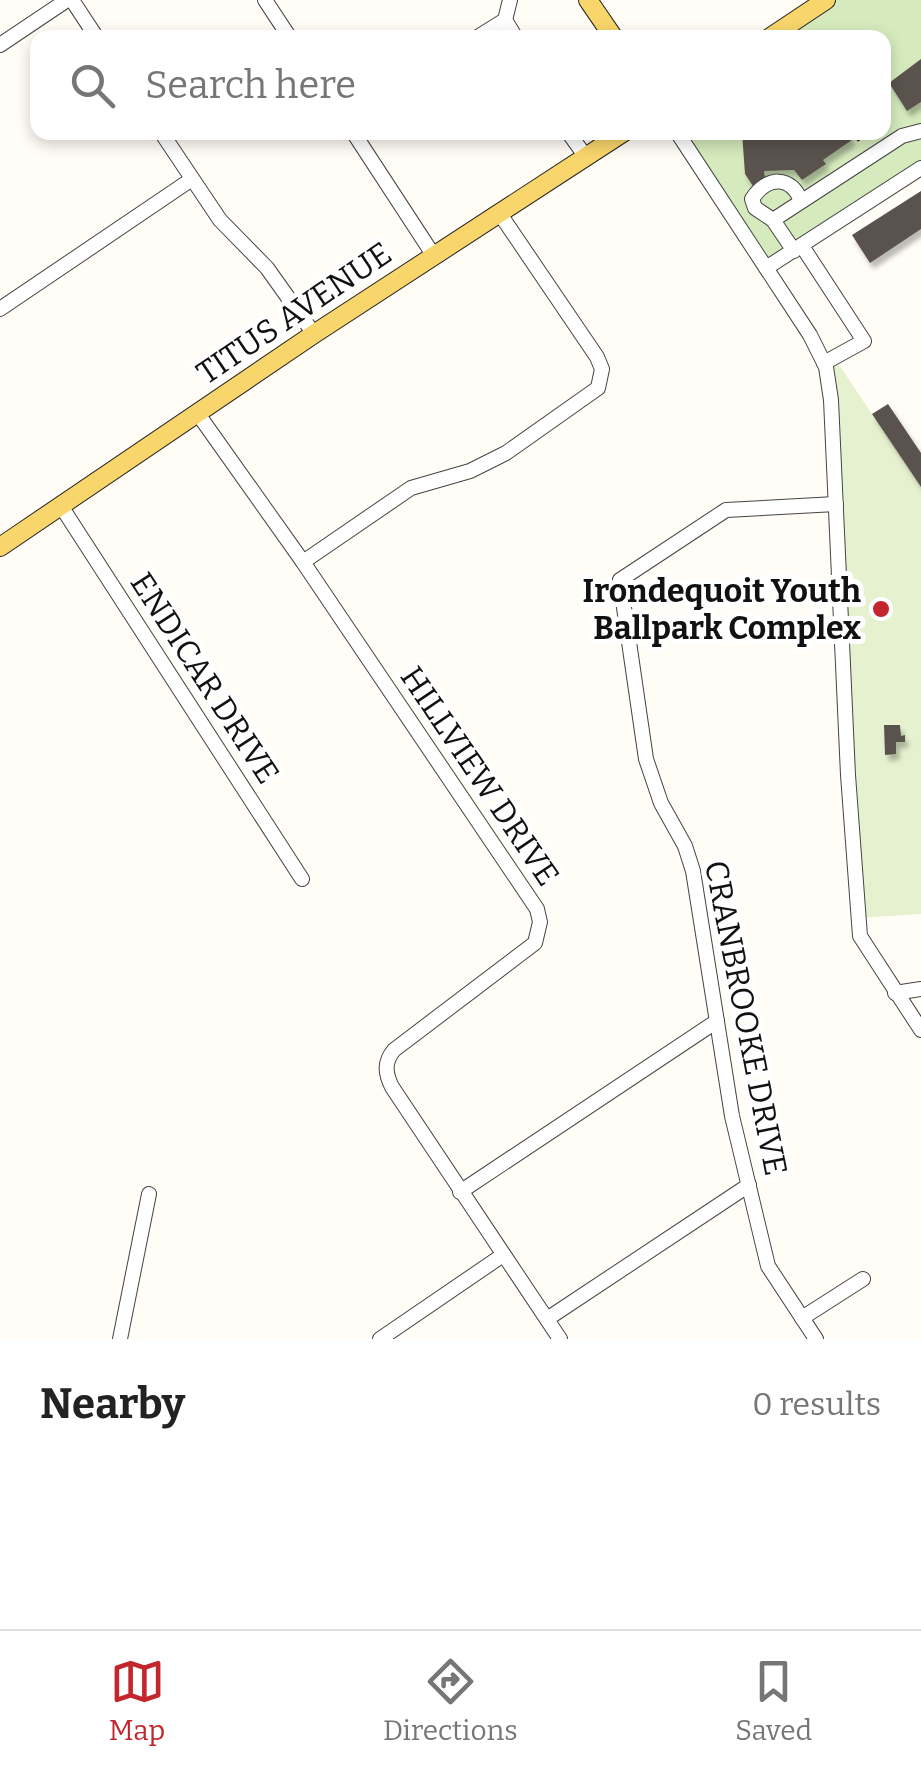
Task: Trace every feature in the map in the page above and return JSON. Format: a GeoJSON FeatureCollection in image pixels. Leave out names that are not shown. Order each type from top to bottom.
{"type":"FeatureCollection","features":[{"type":"Feature","properties":{"kind":"main road"},"geometry":{"type":"LineString","coordinates":[[588,0],[609,30]]}},
{"type":"Feature","properties":{"kind":"main road"},"geometry":{"type":"LineString","coordinates":[[781,30],[826,0]]}},
{"type":"Feature","properties":{"kind":"main road","name":"TITUS AVENUE"},"geometry":{"type":"LineString","coordinates":[[0,547],[314,334],[612,140]]}},
{"type":"Feature","properties":{"kind":"street"},"geometry":{"type":"LineString","coordinates":[[0,45],[69,0],[91,30]]}},
{"type":"Feature","properties":{"kind":"street"},"geometry":{"type":"LineString","coordinates":[[266,0],[285,30]]}},
{"type":"Feature","properties":{"kind":"street"},"geometry":{"type":"LineString","coordinates":[[488,30],[504,20],[510,0]]}},
{"type":"Feature","properties":{"kind":"street"},"geometry":{"type":"LineString","coordinates":[[504,20],[511,30]]}},
{"type":"Feature","properties":{"kind":"street"},"geometry":{"type":"LineString","coordinates":[[773,220],[902,136],[921,131]]}},
{"type":"Feature","properties":{"kind":"street"},"geometry":{"type":"LineString","coordinates":[[166,140],[220,220],[278,281],[314,334]]}},
{"type":"Feature","properties":{"kind":"street"},"geometry":{"type":"LineString","coordinates":[[358,140],[434,256]]}},
{"type":"Feature","properties":{"kind":"street"},"geometry":{"type":"LineString","coordinates":[[574,140],[586,157]]}},
{"type":"Feature","properties":{"kind":"street"},"geometry":{"type":"LineString","coordinates":[[682,140],[810,335],[824,363],[830,393],[854,891],[860,936],[921,1030]]}},
{"type":"Feature","properties":{"kind":"street"},"geometry":{"type":"LineString","coordinates":[[766,268],[921,168]]}},
{"type":"Feature","properties":{"kind":"street"},"geometry":{"type":"LineString","coordinates":[[0,309],[192,179]]}},
{"type":"Feature","properties":{"kind":"street"},"geometry":{"type":"LineString","coordinates":[[802,202],[792,185],[783,181],[772,181],[752,198],[755,208],[773,220],[798,248],[864,341],[824,363]]}},
{"type":"Feature","properties":{"kind":"street"},"geometry":{"type":"LineString","coordinates":[[303,562],[412,488],[470,471],[506,453],[598,388],[602,369],[597,357],[500,214]]}},
{"type":"Feature","properties":{"kind":"street","name":"HILLVIEW DRIVE"},"geometry":{"type":"LineString","coordinates":[[198,414],[531,898],[540,922],[539,934],[528,950],[394,1050],[386,1064],[392,1087],[560,1339]]}},
{"type":"Feature","properties":{"kind":"street","name":"CRANBROOKE DRIVE"},"geometry":{"type":"LineString","coordinates":[[806,1332],[768,1266],[732,1116],[691,862],[660,803],[646,760],[620,580],[726,510],[836,504]]}},
{"type":"Feature","properties":{"kind":"street","name":"ENDICAR DRIVE"},"geometry":{"type":"LineString","coordinates":[[61,506],[302,880]]}},
{"type":"Feature","properties":{"kind":"street"},"geometry":{"type":"LineString","coordinates":[[895,993],[921,989]]}},
{"type":"Feature","properties":{"kind":"street"},"geometry":{"type":"LineString","coordinates":[[460,1192],[717,1021]]}},
{"type":"Feature","properties":{"kind":"street"},"geometry":{"type":"LineString","coordinates":[[547,1319],[748,1185]]}},
{"type":"Feature","properties":{"kind":"street"},"geometry":{"type":"LineString","coordinates":[[120,1339],[149,1194]]}},
{"type":"Feature","properties":{"kind":"street"},"geometry":{"type":"LineString","coordinates":[[380,1339],[503,1255]]}},
{"type":"Feature","properties":{"kind":"street"},"geometry":{"type":"LineString","coordinates":[[806,1332],[863,1280]]}},
{"type":"Feature","properties":{"kind":"green space"},"geometry":{"type":"Polygon","coordinates":[[[826,0],[921,0],[921,169],[767,270],[682,140],[891,140],[891,30],[780,30],[826,0]]]}},
{"type":"Feature","properties":{"kind":"green space","name":"Irondequoit Youth Ballpark Complex"},"geometry":{"type":"Polygon","coordinates":[[[835,359],[921,487],[921,914],[857,918],[824,363],[835,359]]]}},
{"type":"Feature","properties":{"kind":"building"},"geometry":{"type":"Polygon","coordinates":[[[921,59],[921,102],[907,111],[891,82],[921,59]]]}},
{"type":"Feature","properties":{"kind":"building"},"geometry":{"type":"Polygon","coordinates":[[[743,140],[852,140],[802,180],[794,170],[764,171],[765,178],[753,186],[745,174],[743,140]]]}},
{"type":"Feature","properties":{"kind":"building"},"geometry":{"type":"Polygon","coordinates":[[[921,191],[921,229],[870,263],[852,235],[921,191]]]}},
{"type":"Feature","properties":{"kind":"building"},"geometry":{"type":"Polygon","coordinates":[[[888,404],[921,453],[921,487],[872,414],[888,404]]]}},
{"type":"Feature","properties":{"kind":"building"},"geometry":{"type":"Polygon","coordinates":[[[884,725],[900,725],[901,736],[905,735],[905,742],[896,742],[896,754],[885,755],[884,725]]]}},
{"type":"Feature","properties":{"kind":"place","name":"Irondequoit Youth Ballpark Complex"},"geometry":{"type":"Point","coordinates":[881,609]}}]}
